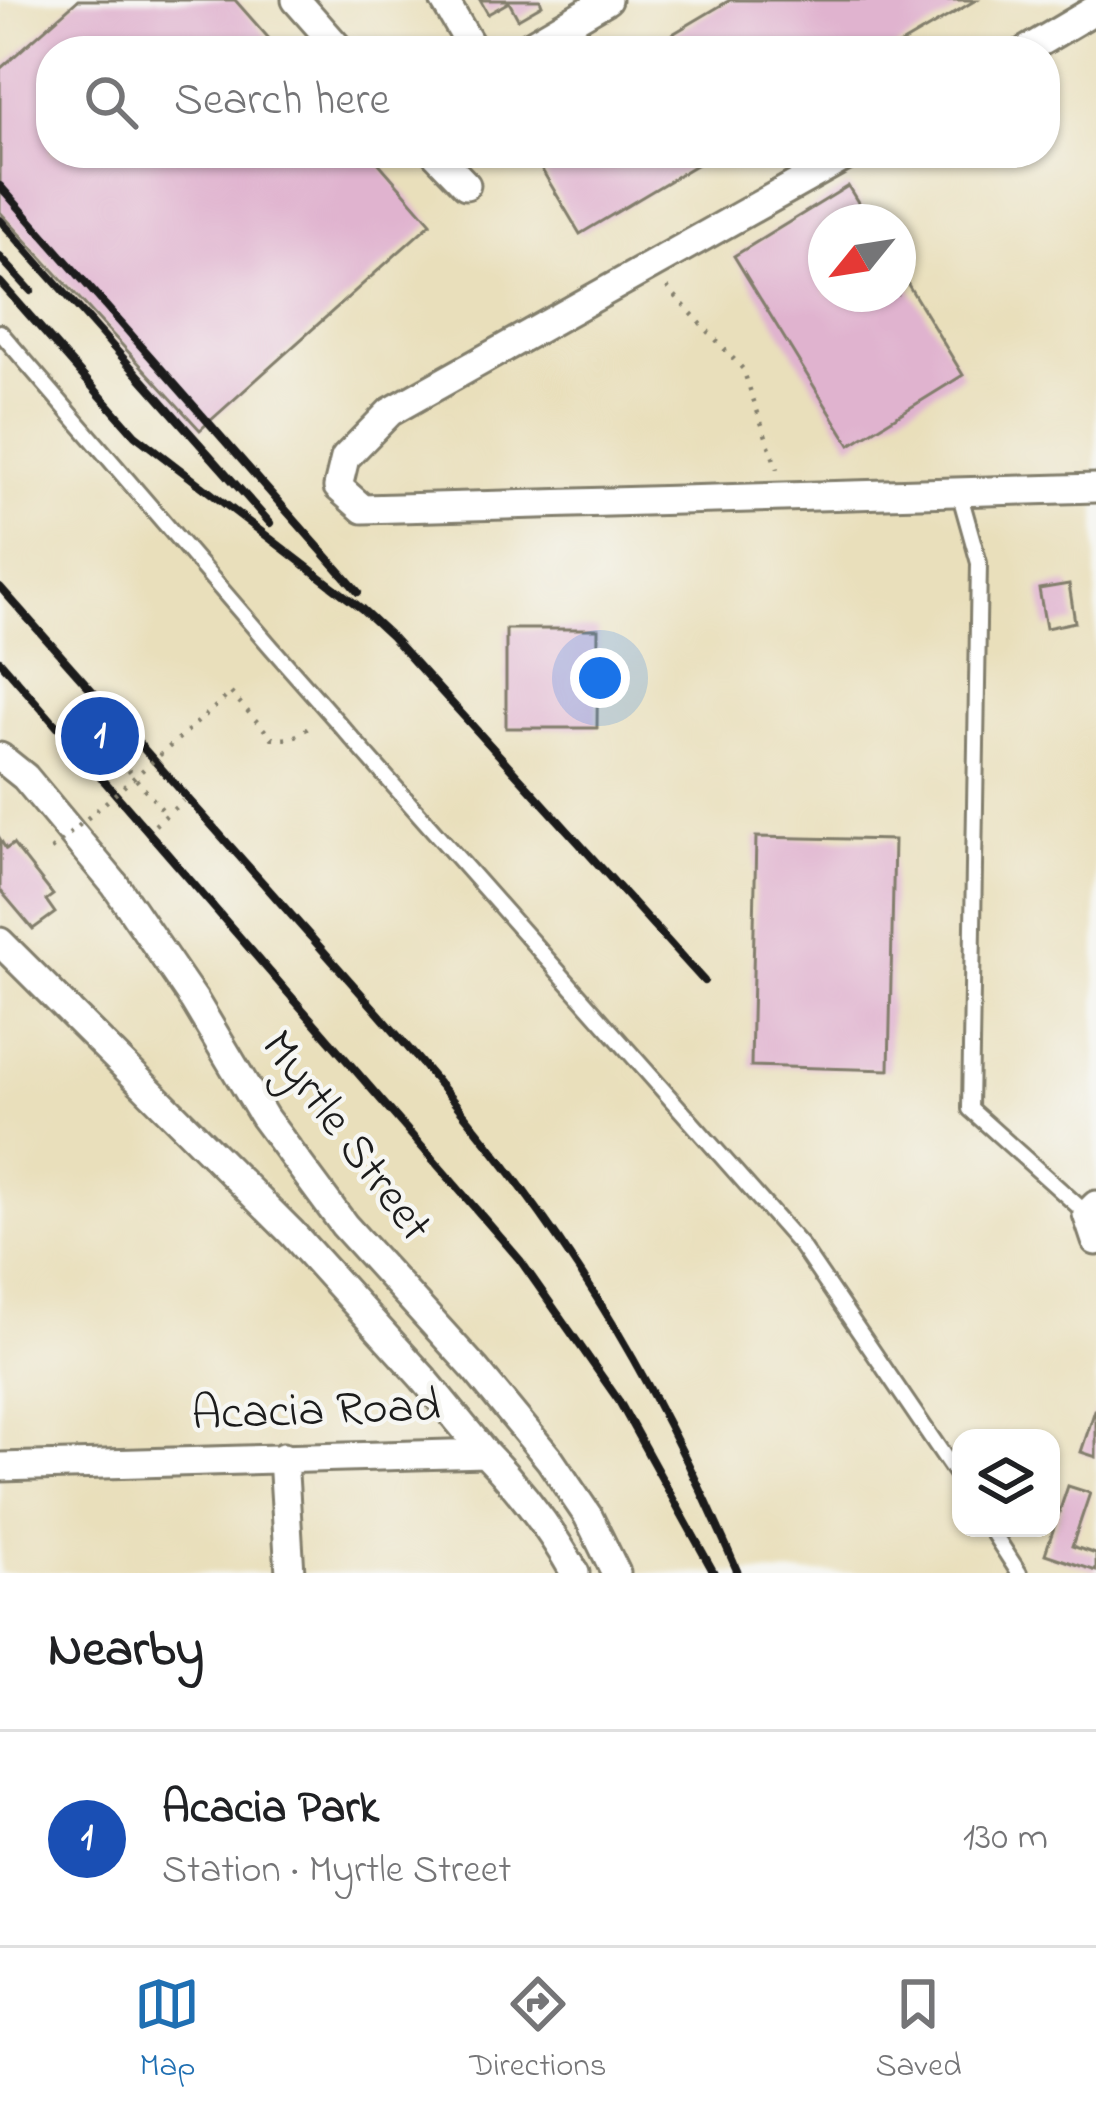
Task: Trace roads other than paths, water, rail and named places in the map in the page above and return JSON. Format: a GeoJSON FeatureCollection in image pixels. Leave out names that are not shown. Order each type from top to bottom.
{"type":"FeatureCollection","features":[{"type":"Feature","properties":{"kind":"street"},"geometry":{"type":"LineString","coordinates":[[296,0],[328,36]]}},
{"type":"Feature","properties":{"kind":"street"},"geometry":{"type":"LineString","coordinates":[[444,0],[465,36]]}},
{"type":"Feature","properties":{"kind":"street"},"geometry":{"type":"LineString","coordinates":[[546,36],[607,0]]}},
{"type":"Feature","properties":{"kind":"street"},"geometry":{"type":"LineString","coordinates":[[1050,36],[1096,9]]}},
{"type":"Feature","properties":{"kind":"street"},"geometry":{"type":"LineString","coordinates":[[450,168],[466,185]]}},
{"type":"Feature","properties":{"kind":"street"},"geometry":{"type":"LineString","coordinates":[[826,168],[390,412],[345,458],[338,487],[363,509],[1096,488]]}},
{"type":"Feature","properties":{"kind":"street","name":"Myrtle Street"},"geometry":{"type":"LineString","coordinates":[[0,757],[25,777],[115,885],[194,1000],[264,1117],[344,1225],[550,1460],[588,1516],[616,1573]]}},
{"type":"Feature","properties":{"kind":"street"},"geometry":{"type":"LineString","coordinates":[[0,942],[292,1233],[485,1454]]}},
{"type":"Feature","properties":{"kind":"street","name":"Acacia Road"},"geometry":{"type":"LineString","coordinates":[[0,1467],[485,1454],[516,1484],[575,1573]]}},
{"type":"Feature","properties":{"kind":"street"},"geometry":{"type":"LineString","coordinates":[[283,1457],[290,1573]]}},
{"type":"Feature","properties":{"kind":"lane"},"geometry":{"type":"LineString","coordinates":[[0,332],[801,1246],[952,1468]]}},
{"type":"Feature","properties":{"kind":"lane"},"geometry":{"type":"LineString","coordinates":[[959,492],[979,563],[970,1109],[1093,1220]]}},
{"type":"Feature","properties":{"kind":"lane"},"geometry":{"type":"LineString","coordinates":[[997,1537],[1019,1573]]}},
{"type":"Feature","properties":{"kind":"railway"},"geometry":{"type":"LineString","coordinates":[[0,186],[358,592]]}},
{"type":"Feature","properties":{"kind":"railway"},"geometry":{"type":"LineString","coordinates":[[0,220],[270,523]]}},
{"type":"Feature","properties":{"kind":"railway"},"geometry":{"type":"LineString","coordinates":[[0,257],[31,291]]}},
{"type":"Feature","properties":{"kind":"railway"},"geometry":{"type":"LineString","coordinates":[[0,282],[135,435],[391,636],[704,981]]}},
{"type":"Feature","properties":{"kind":"railway"},"geometry":{"type":"LineString","coordinates":[[0,587],[375,1009],[514,1178],[577,1267],[644,1378],[738,1573]]}},
{"type":"Feature","properties":{"kind":"railway"},"geometry":{"type":"LineString","coordinates":[[0,661],[520,1260],[619,1401],[714,1573]]}},
{"type":"Feature","properties":{"kind":"place","name":"Acacia Park"},"geometry":{"type":"Point","coordinates":[100,736]}}]}
